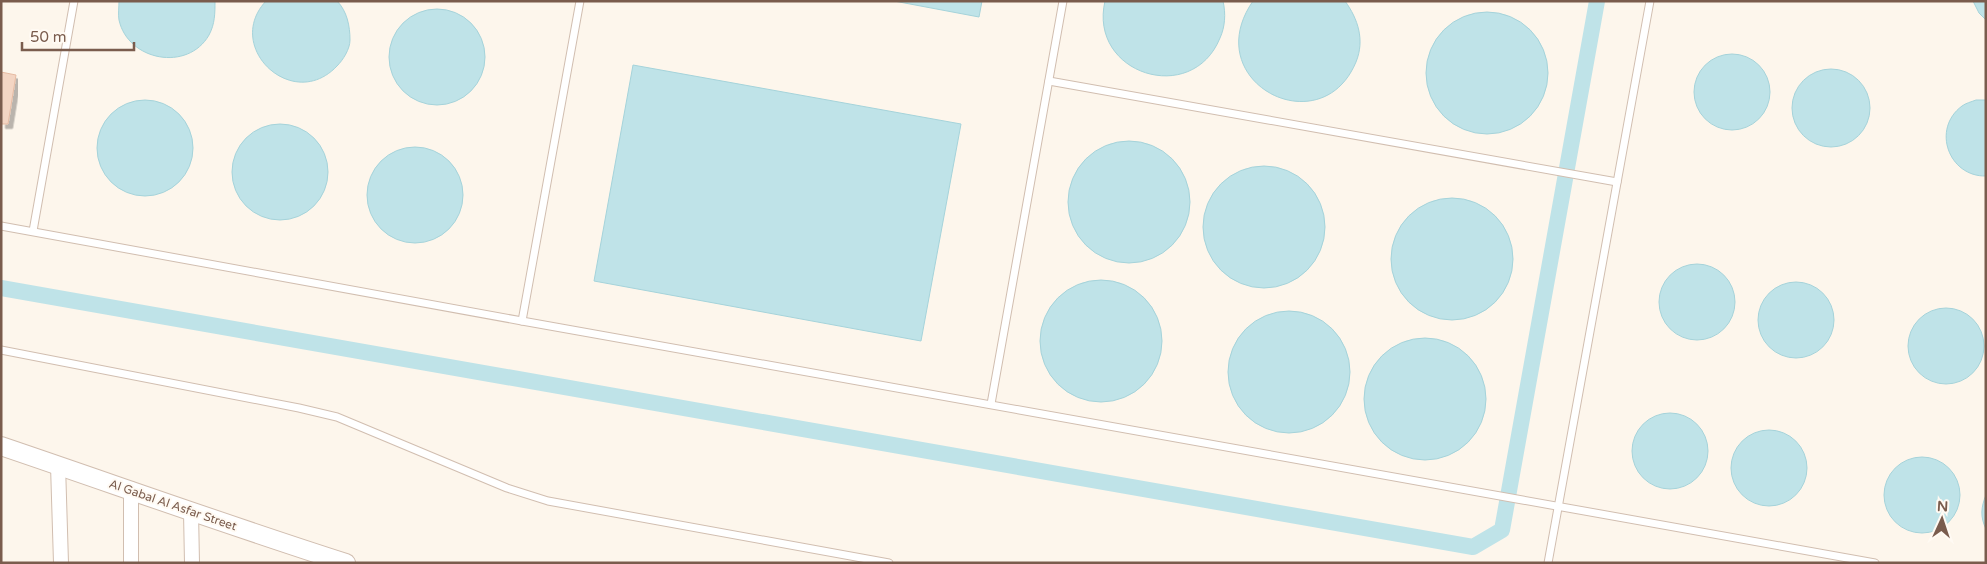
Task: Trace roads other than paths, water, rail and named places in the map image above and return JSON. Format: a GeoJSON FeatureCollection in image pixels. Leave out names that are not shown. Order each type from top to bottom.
{"type":"FeatureCollection","features":[{"type":"Feature","properties":{"kind":"street","name":"Al Gabal Al Asfar Street"},"geometry":{"type":"LineString","coordinates":[[1,446],[131,490],[310,558],[346,563]]}},
{"type":"Feature","properties":{"kind":"street"},"geometry":{"type":"LineString","coordinates":[[58,465],[60,563]]}},
{"type":"Feature","properties":{"kind":"street"},"geometry":{"type":"LineString","coordinates":[[131,490],[131,563]]}},
{"type":"Feature","properties":{"kind":"street"},"geometry":{"type":"LineString","coordinates":[[191,512],[192,563]]}},
{"type":"Feature","properties":{"kind":"lane"},"geometry":{"type":"LineString","coordinates":[[32,231],[74,1]]}},
{"type":"Feature","properties":{"kind":"lane"},"geometry":{"type":"LineString","coordinates":[[522,321],[580,1]]}},
{"type":"Feature","properties":{"kind":"lane"},"geometry":{"type":"LineString","coordinates":[[991,404],[1063,1]]}},
{"type":"Feature","properties":{"kind":"lane"},"geometry":{"type":"LineString","coordinates":[[1548,563],[1650,1]]}},
{"type":"Feature","properties":{"kind":"lane"},"geometry":{"type":"LineString","coordinates":[[1049,81],[1617,182]]}},
{"type":"Feature","properties":{"kind":"lane"},"geometry":{"type":"LineString","coordinates":[[1,226],[1875,563]]}},
{"type":"Feature","properties":{"kind":"lane"},"geometry":{"type":"LineString","coordinates":[[1,350],[299,408],[337,418],[507,488],[548,501],[889,563]]}},
{"type":"Feature","properties":{"kind":"water"},"geometry":{"type":"Polygon","coordinates":[[[119,1],[215,1],[214,23],[209,35],[199,47],[187,54],[174,57],[160,57],[146,53],[134,45],[125,34],[119,20],[119,1]]]}},
{"type":"Feature","properties":{"kind":"water"},"geometry":{"type":"Polygon","coordinates":[[[266,1],[337,1],[346,14],[350,35],[349,47],[339,64],[320,79],[301,82],[284,78],[269,68],[258,54],[253,37],[255,19],[266,1]]]}},
{"type":"Feature","properties":{"kind":"water"},"geometry":{"type":"Polygon","coordinates":[[[894,1],[982,1],[979,17],[894,1]]]}},
{"type":"Feature","properties":{"kind":"water"},"geometry":{"type":"Polygon","coordinates":[[[1105,1],[1223,1],[1224,25],[1220,38],[1206,59],[1188,72],[1167,76],[1146,73],[1127,63],[1112,47],[1104,26],[1105,1]]]}},
{"type":"Feature","properties":{"kind":"water"},"geometry":{"type":"Polygon","coordinates":[[[1253,1],[1345,1],[1357,22],[1360,46],[1356,62],[1339,87],[1317,99],[1293,101],[1270,93],[1252,78],[1241,57],[1240,30],[1253,1]]]}},
{"type":"Feature","properties":{"kind":"water"},"geometry":{"type":"Polygon","coordinates":[[[1973,1],[1986,1],[1986,20],[1979,13],[1973,1]]]}},
{"type":"Feature","properties":{"kind":"water"},"geometry":{"type":"Polygon","coordinates":[[[437,9],[455,12],[471,23],[482,39],[485,57],[482,75],[471,91],[455,102],[437,105],[419,102],[403,91],[392,75],[389,57],[392,39],[403,23],[419,12],[437,9]]]}},
{"type":"Feature","properties":{"kind":"water"},"geometry":{"type":"Polygon","coordinates":[[[1487,12],[1510,17],[1530,30],[1543,50],[1548,73],[1543,96],[1530,116],[1510,129],[1487,134],[1464,129],[1444,116],[1431,96],[1426,73],[1431,50],[1444,30],[1464,17],[1487,12]]]}},
{"type":"Feature","properties":{"kind":"water"},"geometry":{"type":"Polygon","coordinates":[[[1740,54],[1753,60],[1764,71],[1770,84],[1768,107],[1753,124],[1740,130],[1724,130],[1711,124],[1696,107],[1694,84],[1700,71],[1717,56],[1740,54]]]}},
{"type":"Feature","properties":{"kind":"water"},"geometry":{"type":"Polygon","coordinates":[[[633,65],[961,124],[921,341],[594,281],[633,65]]]}},
{"type":"Feature","properties":{"kind":"water"},"geometry":{"type":"Polygon","coordinates":[[[1831,69],[1846,72],[1858,81],[1867,93],[1870,108],[1867,123],[1858,135],[1846,144],[1831,147],[1816,144],[1804,135],[1795,123],[1792,108],[1795,93],[1804,81],[1816,72],[1831,69]]]}},
{"type":"Feature","properties":{"kind":"water"},"geometry":{"type":"Polygon","coordinates":[[[145,100],[163,103],[179,114],[190,130],[193,148],[190,166],[179,182],[163,193],[145,196],[127,193],[111,182],[100,166],[97,148],[100,130],[111,114],[127,103],[145,100]]]}},
{"type":"Feature","properties":{"kind":"water"},"geometry":{"type":"Polygon","coordinates":[[[1976,100],[1986,100],[1986,176],[1973,174],[1962,169],[1948,150],[1946,139],[1947,127],[1953,116],[1964,105],[1976,100]]]}},
{"type":"Feature","properties":{"kind":"water"},"geometry":{"type":"Polygon","coordinates":[[[280,124],[298,127],[314,138],[325,154],[328,172],[325,190],[314,206],[298,217],[280,220],[262,217],[246,206],[235,190],[232,172],[235,154],[246,138],[262,127],[280,124]]]}},
{"type":"Feature","properties":{"kind":"water"},"geometry":{"type":"Polygon","coordinates":[[[1129,141],[1152,146],[1172,159],[1185,179],[1190,202],[1185,225],[1172,245],[1152,258],[1129,263],[1106,258],[1086,245],[1073,225],[1068,202],[1073,179],[1086,159],[1106,146],[1129,141]]]}},
{"type":"Feature","properties":{"kind":"water"},"geometry":{"type":"Polygon","coordinates":[[[415,147],[433,150],[449,161],[460,177],[463,195],[460,213],[449,229],[433,240],[415,243],[397,240],[381,229],[370,213],[367,195],[370,177],[381,161],[397,150],[415,147]]]}},
{"type":"Feature","properties":{"kind":"water"},"geometry":{"type":"Polygon","coordinates":[[[1264,166],[1287,171],[1307,184],[1320,204],[1325,227],[1320,250],[1307,270],[1287,283],[1264,288],[1241,283],[1221,270],[1208,250],[1203,227],[1208,204],[1221,184],[1241,171],[1264,166]]]}},
{"type":"Feature","properties":{"kind":"water"},"geometry":{"type":"Polygon","coordinates":[[[1452,198],[1475,203],[1495,216],[1508,236],[1513,259],[1508,282],[1495,302],[1475,315],[1452,320],[1429,315],[1409,302],[1396,282],[1391,259],[1396,236],[1409,216],[1429,203],[1452,198]]]}},
{"type":"Feature","properties":{"kind":"water"},"geometry":{"type":"Polygon","coordinates":[[[1705,264],[1718,270],[1729,281],[1735,294],[1733,317],[1718,334],[1705,340],[1689,340],[1676,334],[1661,317],[1659,294],[1665,281],[1682,266],[1705,264]]]}},
{"type":"Feature","properties":{"kind":"water"},"geometry":{"type":"Polygon","coordinates":[[[1101,280],[1124,285],[1144,298],[1157,318],[1162,341],[1157,364],[1144,384],[1124,397],[1101,402],[1078,397],[1058,384],[1045,364],[1040,341],[1045,318],[1058,298],[1078,285],[1101,280]]]}},
{"type":"Feature","properties":{"kind":"water"},"geometry":{"type":"Polygon","coordinates":[[[1804,282],[1817,288],[1828,299],[1834,312],[1832,335],[1817,352],[1804,358],[1788,358],[1775,352],[1760,335],[1758,312],[1764,299],[1781,284],[1804,282]]]}},
{"type":"Feature","properties":{"kind":"water"},"geometry":{"type":"Polygon","coordinates":[[[1954,308],[1967,314],[1978,325],[1984,338],[1982,361],[1967,378],[1954,384],[1938,384],[1925,378],[1910,361],[1908,338],[1914,325],[1931,310],[1954,308]]]}},
{"type":"Feature","properties":{"kind":"water"},"geometry":{"type":"Polygon","coordinates":[[[1289,311],[1312,316],[1332,329],[1345,349],[1350,372],[1345,395],[1332,415],[1312,428],[1289,433],[1266,428],[1246,415],[1233,395],[1228,372],[1233,349],[1246,329],[1266,316],[1289,311]]]}},
{"type":"Feature","properties":{"kind":"water"},"geometry":{"type":"Polygon","coordinates":[[[1425,338],[1448,343],[1468,356],[1481,376],[1486,399],[1481,422],[1468,442],[1448,455],[1425,460],[1402,455],[1382,442],[1369,422],[1364,399],[1369,376],[1382,356],[1402,343],[1425,338]]]}},
{"type":"Feature","properties":{"kind":"water"},"geometry":{"type":"Polygon","coordinates":[[[1678,413],[1691,419],[1702,430],[1708,443],[1706,466],[1691,483],[1678,489],[1662,489],[1649,483],[1634,466],[1632,443],[1638,430],[1655,415],[1678,413]]]}},
{"type":"Feature","properties":{"kind":"water"},"geometry":{"type":"Polygon","coordinates":[[[1777,430],[1790,436],[1801,447],[1807,460],[1805,483],[1790,500],[1777,506],[1761,506],[1748,500],[1733,483],[1731,460],[1737,447],[1754,432],[1777,430]]]}},
{"type":"Feature","properties":{"kind":"water"},"geometry":{"type":"Polygon","coordinates":[[[1930,457],[1943,463],[1954,474],[1960,487],[1958,510],[1943,527],[1930,533],[1914,533],[1901,527],[1886,510],[1884,487],[1890,474],[1907,459],[1930,457]]]}},
{"type":"Feature","properties":{"kind":"water"},"geometry":{"type":"Polygon","coordinates":[[[1986,495],[1986,529],[1982,512],[1986,495]]]}},
{"type":"Feature","properties":{"kind":"waterway"},"geometry":{"type":"LineString","coordinates":[[1,288],[1473,547],[1502,530],[1597,1]]}}]}
